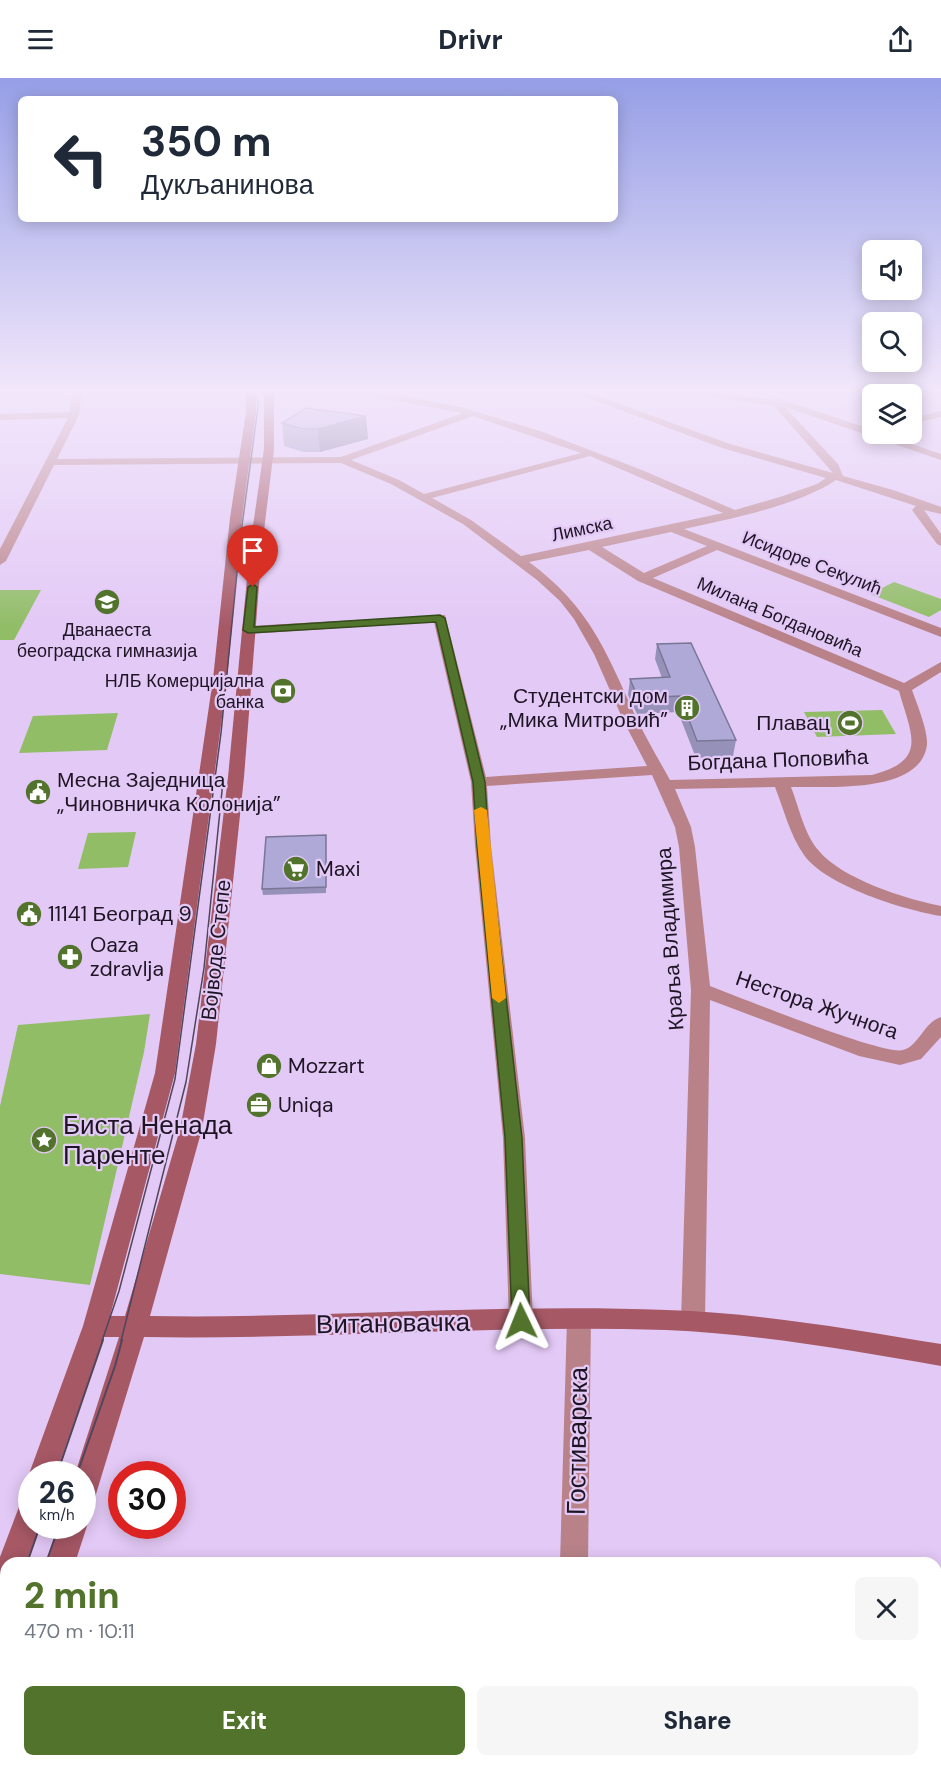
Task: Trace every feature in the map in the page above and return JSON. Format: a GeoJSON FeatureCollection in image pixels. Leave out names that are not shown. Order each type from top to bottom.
{"type":"FeatureCollection","features":[{"type":"Feature","properties":{"kind":"main road","name":"Војводе Степе"},"geometry":{"type":"LineString","coordinates":[[48,1461],[95,1326],[165,1073],[220,679],[236,518],[254,469]]}},
{"type":"Feature","properties":{"kind":"main road","name":"Војводе Степе"},"geometry":{"type":"LineString","coordinates":[[92,1461],[134,1326],[190,1129],[206,1044],[236,777],[248,630],[256,469]]}},
{"type":"Feature","properties":{"kind":"main road","name":"Витановачка"},"geometry":{"type":"LineString","coordinates":[[95,1326],[579,1319],[693,1321],[808,1333],[941,1355]]}},
{"type":"Feature","properties":{"kind":"main road"},"geometry":{"type":"LineString","coordinates":[[14,1557],[21,1539]]}},
{"type":"Feature","properties":{"kind":"main road"},"geometry":{"type":"LineString","coordinates":[[63,1557],[69,1539]]}},
{"type":"Feature","properties":{"kind":"street"},"geometry":{"type":"LineString","coordinates":[[0,561],[47,469]]}},
{"type":"Feature","properties":{"kind":"street","name":"Краља Владимира"},"geometry":{"type":"LineString","coordinates":[[367,469],[424,497],[467,522],[521,560],[564,598],[580,618],[601,654],[631,722],[661,777],[683,827],[701,990],[693,1321]]}},
{"type":"Feature","properties":{"kind":"street"},"geometry":{"type":"LineString","coordinates":[[424,497],[531,469]]}},
{"type":"Feature","properties":{"kind":"street"},"geometry":{"type":"LineString","coordinates":[[628,469],[735,514]]}},
{"type":"Feature","properties":{"kind":"street"},"geometry":{"type":"LineString","coordinates":[[808,469],[941,511]]}},
{"type":"Feature","properties":{"kind":"street"},"geometry":{"type":"LineString","coordinates":[[836,469],[839,472],[837,477]]}},
{"type":"Feature","properties":{"kind":"street","name":"Лимска"},"geometry":{"type":"LineString","coordinates":[[521,560],[735,514],[805,494],[837,477]]}},
{"type":"Feature","properties":{"kind":"street"},"geometry":{"type":"LineString","coordinates":[[924,504],[918,507],[918,510],[941,542]]}},
{"type":"Feature","properties":{"kind":"street","name":"Исидоре Секулић"},"geometry":{"type":"LineString","coordinates":[[670,528],[941,633]]}},
{"type":"Feature","properties":{"kind":"street","name":"Милана Богдановића"},"geometry":{"type":"LineString","coordinates":[[591,546],[642,578],[905,689]]}},
{"type":"Feature","properties":{"kind":"street","name":"Милана Богдановића"},"geometry":{"type":"LineString","coordinates":[[642,578],[718,546]]}},
{"type":"Feature","properties":{"kind":"street"},"geometry":{"type":"LineString","coordinates":[[248,630],[440,618],[479,782],[483,846],[514,1138],[521,1321]]}},
{"type":"Feature","properties":{"kind":"street"},"geometry":{"type":"LineString","coordinates":[[905,689],[941,666]]}},
{"type":"Feature","properties":{"kind":"street","name":"Богдана Поповића"},"geometry":{"type":"LineString","coordinates":[[479,782],[661,777],[781,782],[872,780],[904,769],[920,749],[920,741],[905,689]]}},
{"type":"Feature","properties":{"kind":"street"},"geometry":{"type":"LineString","coordinates":[[781,782],[807,845],[819,861],[839,874],[901,902],[941,911]]}},
{"type":"Feature","properties":{"kind":"street","name":"Нестора Жучнога"},"geometry":{"type":"LineString","coordinates":[[701,990],[867,1051],[892,1057],[914,1054],[941,1024]]}},
{"type":"Feature","properties":{"kind":"street","name":"Гостиварска"},"geometry":{"type":"LineString","coordinates":[[574,1557],[579,1319]]}},
{"type":"Feature","properties":{"kind":"green space"},"geometry":{"type":"Polygon","coordinates":[[[894,582],[941,599],[941,610],[929,617],[870,594],[894,582]]]}},
{"type":"Feature","properties":{"kind":"green space"},"geometry":{"type":"Polygon","coordinates":[[[0,590],[41,590],[14,640],[0,640],[0,590]]]}},
{"type":"Feature","properties":{"kind":"green space","name":"Плавац"},"geometry":{"type":"Polygon","coordinates":[[[882,710],[896,734],[817,737],[804,712],[882,710]]]}},
{"type":"Feature","properties":{"kind":"green space"},"geometry":{"type":"Polygon","coordinates":[[[118,713],[107,750],[19,753],[33,716],[118,713]]]}},
{"type":"Feature","properties":{"kind":"green space"},"geometry":{"type":"Polygon","coordinates":[[[136,832],[128,867],[78,869],[88,833],[136,832]]]}},
{"type":"Feature","properties":{"kind":"green space"},"geometry":{"type":"Polygon","coordinates":[[[150,1014],[144,1052],[90,1285],[0,1274],[0,1106],[18,1025],[150,1014]]]}},
{"type":"Feature","properties":{"kind":"building"},"geometry":{"type":"Polygon","coordinates":[[[691,643],[736,740],[697,741],[680,696],[638,698],[630,679],[670,677],[657,644],[691,643]]]}},
{"type":"Feature","properties":{"kind":"building","name":"Maxi"},"geometry":{"type":"Polygon","coordinates":[[[326,835],[326,887],[262,889],[266,837],[326,835]]]}},
{"type":"Feature","properties":{"kind":"tram line"},"geometry":{"type":"LineString","coordinates":[[102,1341],[119,1291],[175,1079],[221,733],[250,469]]}},
{"type":"Feature","properties":{"kind":"tram line"},"geometry":{"type":"LineString","coordinates":[[121,1341],[186,1082],[204,968],[223,781]]}},
{"type":"Feature","properties":{"kind":"tram line"},"geometry":{"type":"LineString","coordinates":[[61,1461],[103,1340]]}},
{"type":"Feature","properties":{"kind":"tram line"},"geometry":{"type":"LineString","coordinates":[[82,1461],[122,1340]]}},
{"type":"Feature","properties":{"kind":"tram line"},"geometry":{"type":"LineString","coordinates":[[29,1557],[35,1539]]}},
{"type":"Feature","properties":{"kind":"tram line"},"geometry":{"type":"LineString","coordinates":[[48,1557],[54,1539]]}},
{"type":"Feature","properties":{"kind":"slow traffic"},"geometry":{"type":"LineString","coordinates":[[481,810],[499,998]]}},
{"type":"Feature","properties":{"kind":"place","name":"Дванаеста београдска гимназија"},"geometry":{"type":"Point","coordinates":[107,602]}},
{"type":"Feature","properties":{"kind":"place","name":"НЛБ Комерцијална банка"},"geometry":{"type":"Point","coordinates":[283,691]}},
{"type":"Feature","properties":{"kind":"place","name":"Студентски дом „Мика Митровић”"},"geometry":{"type":"Point","coordinates":[687,708]}},
{"type":"Feature","properties":{"kind":"place","name":"Плавац"},"geometry":{"type":"Point","coordinates":[850,723]}},
{"type":"Feature","properties":{"kind":"place","name":"Месна Заједница „Чиновничка Колонија”"},"geometry":{"type":"Point","coordinates":[38,792]}},
{"type":"Feature","properties":{"kind":"place","name":"Maxi"},"geometry":{"type":"Point","coordinates":[296,869]}},
{"type":"Feature","properties":{"kind":"place","name":"11141 Београд 9"},"geometry":{"type":"Point","coordinates":[29,914]}},
{"type":"Feature","properties":{"kind":"place","name":"Oaza zdravlja"},"geometry":{"type":"Point","coordinates":[70,957]}},
{"type":"Feature","properties":{"kind":"place","name":"Mozzart"},"geometry":{"type":"Point","coordinates":[269,1066]}},
{"type":"Feature","properties":{"kind":"place","name":"Uniqa"},"geometry":{"type":"Point","coordinates":[259,1105]}},
{"type":"Feature","properties":{"kind":"place","name":"Биста Ненада Паренте"},"geometry":{"type":"Point","coordinates":[44,1140]}},
{"type":"Feature","properties":{"kind":"route"},"geometry":{"type":"LineString","coordinates":[[253,587],[248,630],[440,618],[479,782],[483,846],[514,1138],[521,1321]]}}]}
